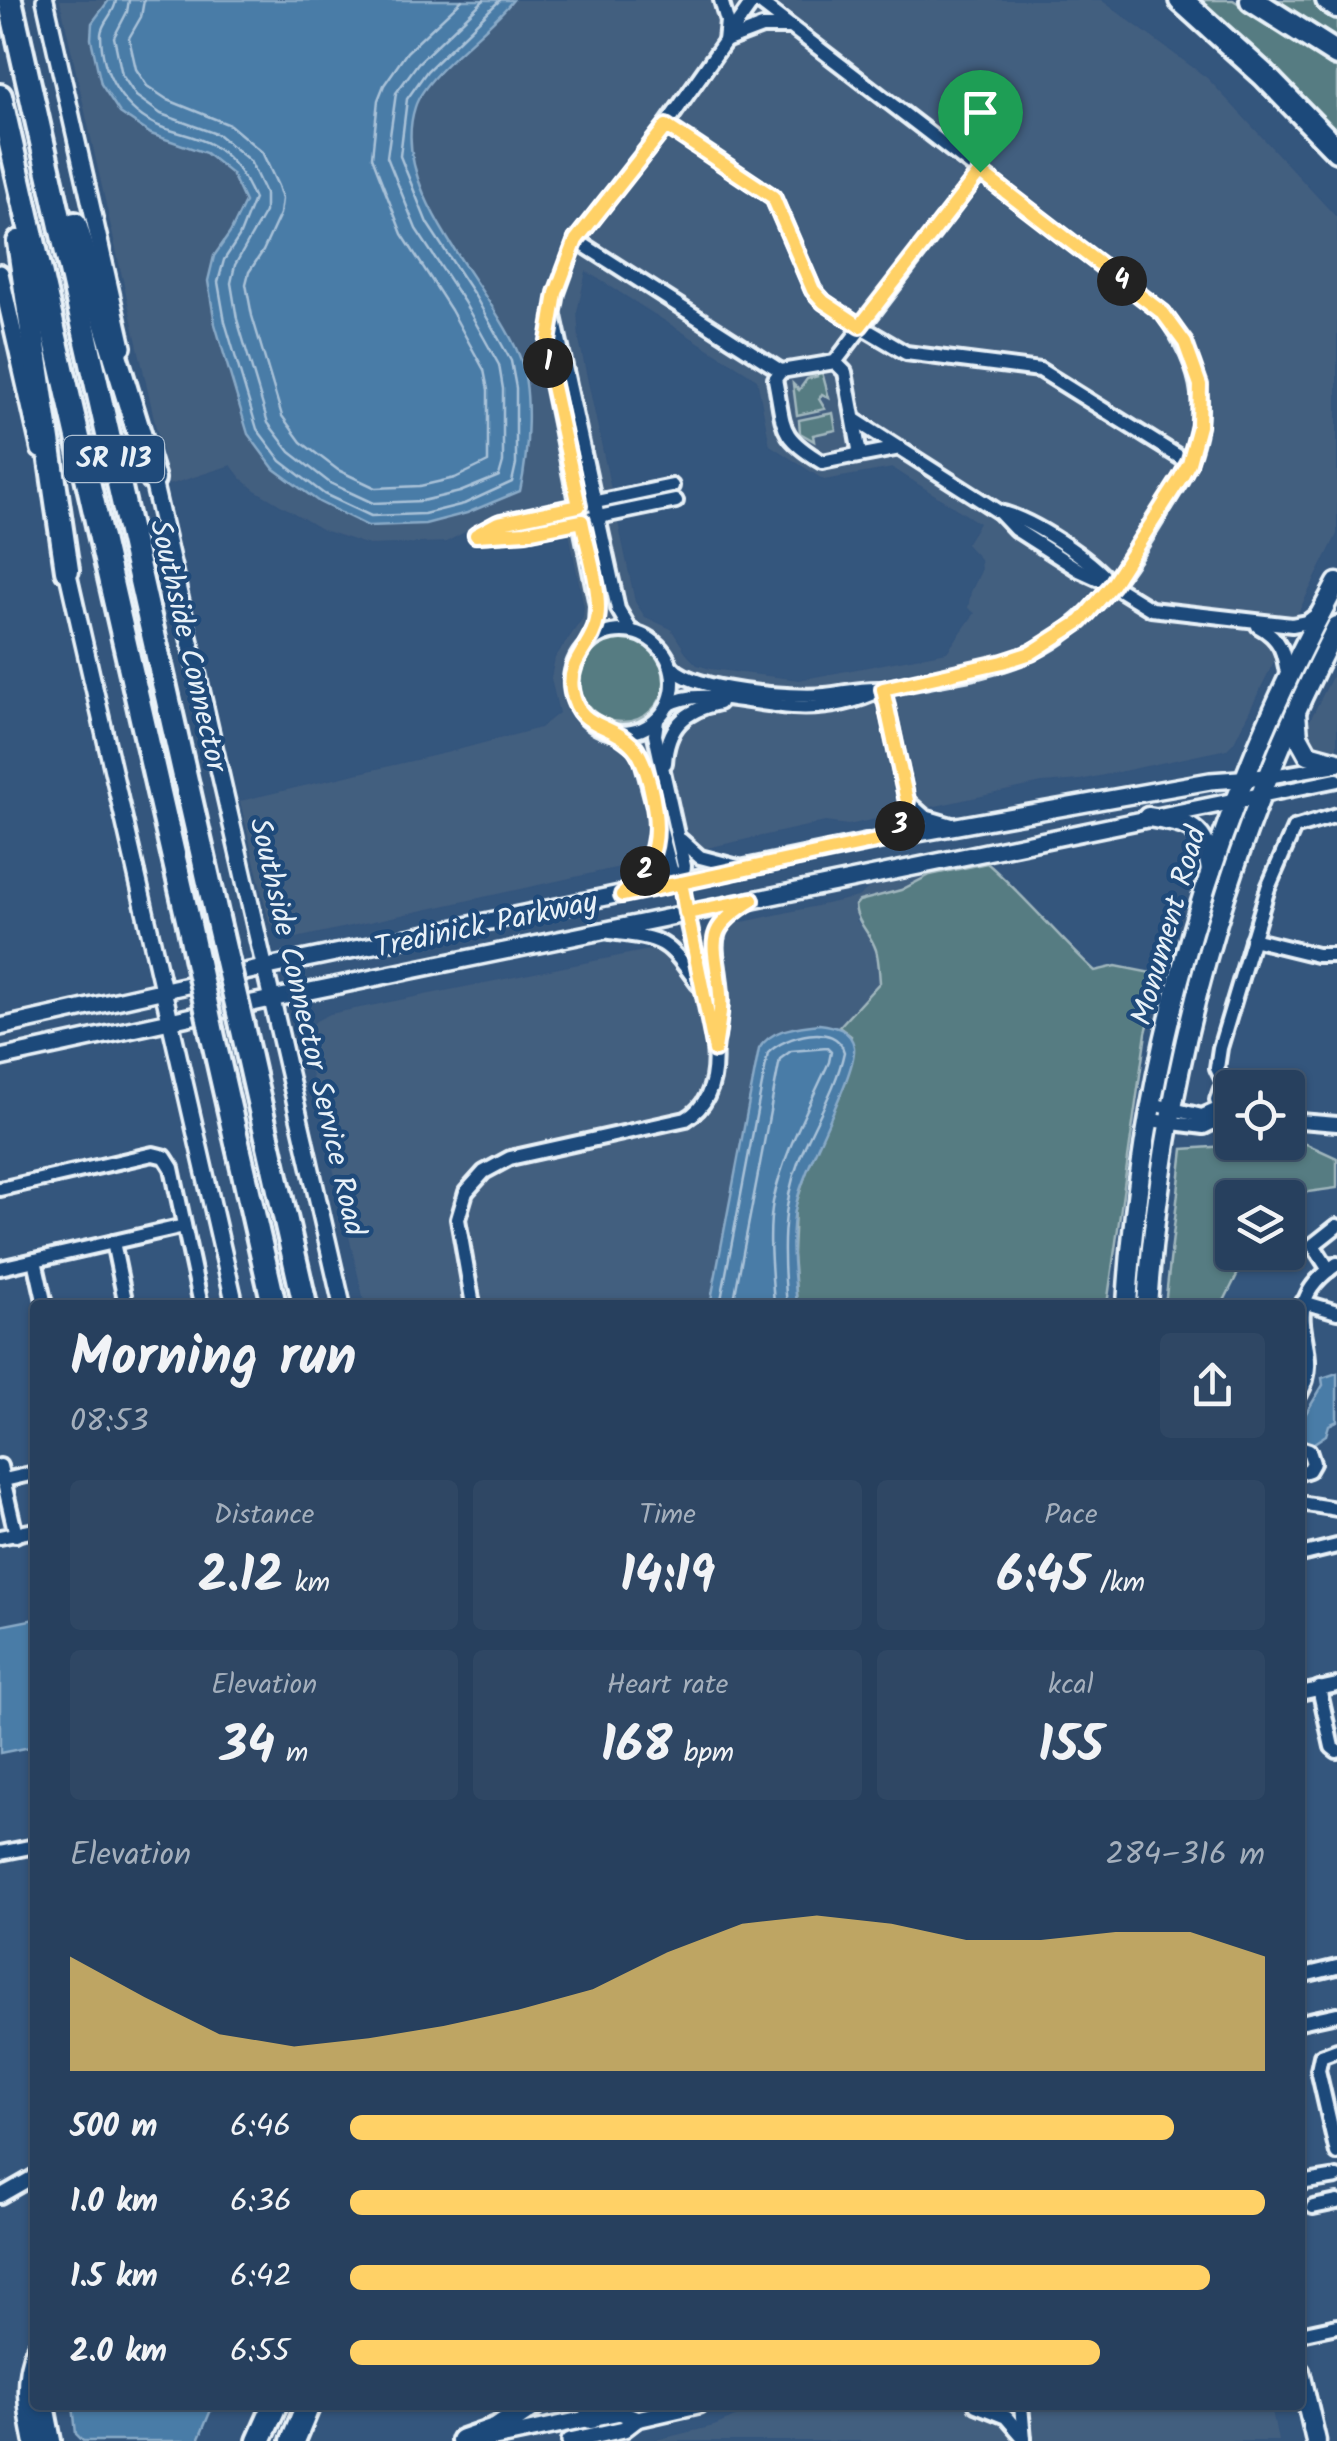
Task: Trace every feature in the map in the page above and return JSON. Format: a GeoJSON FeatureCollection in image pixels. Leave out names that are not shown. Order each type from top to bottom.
{"type":"FeatureCollection","features":[{"type":"Feature","properties":{"kind":"highway","name":"Southside Connector"},"geometry":{"type":"LineString","coordinates":[[10,0],[304,1300]]}},
{"type":"Feature","properties":{"kind":"highway"},"geometry":{"type":"LineString","coordinates":[[20,0],[77,232],[153,479]]}},
{"type":"Feature","properties":{"kind":"highway"},"geometry":{"type":"LineString","coordinates":[[1180,0],[1264,75],[1337,150]]}},
{"type":"Feature","properties":{"kind":"highway"},"geometry":{"type":"LineString","coordinates":[[1252,0],[1337,54]]}},
{"type":"Feature","properties":{"kind":"highway"},"geometry":{"type":"LineString","coordinates":[[1328,0],[1337,6]]}},
{"type":"Feature","properties":{"kind":"highway","name":"Southside Connector"},"geometry":{"type":"LineString","coordinates":[[0,96],[273,1300]]}},
{"type":"Feature","properties":{"kind":"highway"},"geometry":{"type":"LineString","coordinates":[[8,134],[7,166],[67,570]]}},
{"type":"Feature","properties":{"kind":"highway"},"geometry":{"type":"LineString","coordinates":[[257,2441],[260,2410]]}},
{"type":"Feature","properties":{"kind":"highway"},"geometry":{"type":"LineString","coordinates":[[257,2441],[273,2410]]}},
{"type":"Feature","properties":{"kind":"highway"},"geometry":{"type":"LineString","coordinates":[[293,2441],[306,2410]]}},
{"type":"Feature","properties":{"kind":"highway"},"geometry":{"type":"LineString","coordinates":[[464,2441],[498,2429],[525,2410]]}},
{"type":"Feature","properties":{"kind":"main road","name":"Monument Road"},"geometry":{"type":"LineString","coordinates":[[1146,1300],[1170,1016],[1211,872],[1245,779],[1288,679],[1337,583]]}},
{"type":"Feature","properties":{"kind":"main road","name":"Monument Road"},"geometry":{"type":"LineString","coordinates":[[1127,1300],[1134,1231],[1160,1114],[1205,961],[1259,796],[1337,626]]}},
{"type":"Feature","properties":{"kind":"main road"},"geometry":{"type":"LineString","coordinates":[[1296,710],[1298,736],[1308,754],[1337,764]]}},
{"type":"Feature","properties":{"kind":"main road"},"geometry":{"type":"LineString","coordinates":[[1148,818],[1184,824],[1197,832],[1207,848],[1211,872]]}},
{"type":"Feature","properties":{"kind":"main road"},"geometry":{"type":"LineString","coordinates":[[1305,2394],[1316,2441]]}},
{"type":"Feature","properties":{"kind":"street","name":"Southside Connector Service Road"},"geometry":{"type":"LineString","coordinates":[[44,0],[341,1300]]}},
{"type":"Feature","properties":{"kind":"street"},"geometry":{"type":"LineString","coordinates":[[721,0],[727,21],[725,41]]}},
{"type":"Feature","properties":{"kind":"street"},"geometry":{"type":"LineString","coordinates":[[668,705],[692,696],[820,707],[1031,653],[1081,621],[1112,585],[1189,463],[1199,426],[1200,385],[1185,343],[1163,313],[755,0],[666,126],[576,240],[562,271],[546,354],[598,616],[572,669],[573,697],[588,720],[636,748],[671,868],[681,883]]}},
{"type":"Feature","properties":{"kind":"street"},"geometry":{"type":"LineString","coordinates":[[725,41],[762,27],[791,27]]}},
{"type":"Feature","properties":{"kind":"street"},"geometry":{"type":"LineString","coordinates":[[666,126],[773,197],[813,290],[860,326],[906,353],[1040,370],[1189,463]]}},
{"type":"Feature","properties":{"kind":"street"},"geometry":{"type":"LineString","coordinates":[[576,240],[781,370],[835,362],[980,172]]}},
{"type":"Feature","properties":{"kind":"street"},"geometry":{"type":"LineString","coordinates":[[0,273],[234,1300]]}},
{"type":"Feature","properties":{"kind":"street"},"geometry":{"type":"LineString","coordinates":[[553,314],[618,609],[631,631]]}},
{"type":"Feature","properties":{"kind":"street"},"geometry":{"type":"LineString","coordinates":[[835,362],[845,372],[855,420],[859,449],[854,457]]}},
{"type":"Feature","properties":{"kind":"street"},"geometry":{"type":"LineString","coordinates":[[781,370],[775,380],[785,430],[794,445],[822,462],[900,448]]}},
{"type":"Feature","properties":{"kind":"street"},"geometry":{"type":"LineString","coordinates":[[855,420],[998,512],[1022,520],[1150,609],[1292,625],[1307,622],[1322,610]]}},
{"type":"Feature","properties":{"kind":"street"},"geometry":{"type":"LineString","coordinates":[[672,486],[498,523],[476,535],[526,532],[676,501]]}},
{"type":"Feature","properties":{"kind":"street"},"geometry":{"type":"LineString","coordinates":[[1247,620],[1282,644],[1288,679]]}},
{"type":"Feature","properties":{"kind":"street"},"geometry":{"type":"LineString","coordinates":[[586,645],[607,633],[631,631],[656,643],[678,674],[696,682],[824,695],[863,688],[883,689]]}},
{"type":"Feature","properties":{"kind":"street"},"geometry":{"type":"LineString","coordinates":[[614,732],[636,731],[657,720],[673,692],[671,665]]}},
{"type":"Feature","properties":{"kind":"street"},"geometry":{"type":"LineString","coordinates":[[883,689],[907,801],[902,824],[890,838]]}},
{"type":"Feature","properties":{"kind":"street"},"geometry":{"type":"LineString","coordinates":[[664,770],[666,748],[681,718],[694,709],[732,701]]}},
{"type":"Feature","properties":{"kind":"street"},"geometry":{"type":"LineString","coordinates":[[657,720],[655,735],[684,866],[681,883],[686,913],[715,1050]]}},
{"type":"Feature","properties":{"kind":"street","name":"Tredinick Parkway"},"geometry":{"type":"LineString","coordinates":[[0,1027],[263,968],[890,838],[1337,764]]}},
{"type":"Feature","properties":{"kind":"street","name":"Tredinick Parkway"},"geometry":{"type":"LineString","coordinates":[[0,1058],[1337,780]]}},
{"type":"Feature","properties":{"kind":"street"},"geometry":{"type":"LineString","coordinates":[[907,801],[925,817],[956,826]]}},
{"type":"Feature","properties":{"kind":"street"},"geometry":{"type":"LineString","coordinates":[[1218,1070],[1220,1048],[1268,888],[1294,828],[1337,815]]}},
{"type":"Feature","properties":{"kind":"street"},"geometry":{"type":"LineString","coordinates":[[622,895],[639,881],[649,865],[658,818]]}},
{"type":"Feature","properties":{"kind":"street"},"geometry":{"type":"LineString","coordinates":[[679,838],[700,857],[746,869]]}},
{"type":"Feature","properties":{"kind":"street"},"geometry":{"type":"LineString","coordinates":[[472,1300],[458,1219],[466,1192],[484,1172],[510,1158],[686,1119],[708,1099],[714,1083],[721,998],[714,952],[716,934],[728,915],[752,900]]}},
{"type":"Feature","properties":{"kind":"street"},"geometry":{"type":"LineString","coordinates":[[600,931],[646,936],[666,944],[703,990]]}},
{"type":"Feature","properties":{"kind":"street"},"geometry":{"type":"LineString","coordinates":[[1252,939],[1317,955],[1337,955]]}},
{"type":"Feature","properties":{"kind":"street"},"geometry":{"type":"LineString","coordinates":[[1160,1114],[1204,1127],[1215,1121]]}},
{"type":"Feature","properties":{"kind":"street"},"geometry":{"type":"LineString","coordinates":[[1305,1121],[1337,1124]]}},
{"type":"Feature","properties":{"kind":"street"},"geometry":{"type":"LineString","coordinates":[[0,1189],[152,1154],[165,1158],[172,1168],[201,1300]]}},
{"type":"Feature","properties":{"kind":"street"},"geometry":{"type":"LineString","coordinates":[[0,1268],[184,1226]]}},
{"type":"Feature","properties":{"kind":"street"},"geometry":{"type":"LineString","coordinates":[[1304,1300],[1333,1267],[1313,1245],[1337,1226]]}},
{"type":"Feature","properties":{"kind":"street"},"geometry":{"type":"LineString","coordinates":[[113,1242],[125,1300]]}},
{"type":"Feature","properties":{"kind":"street"},"geometry":{"type":"LineString","coordinates":[[36,1260],[44,1300]]}},
{"type":"Feature","properties":{"kind":"street"},"geometry":{"type":"LineString","coordinates":[[1305,1303],[1337,1312]]}},
{"type":"Feature","properties":{"kind":"street"},"geometry":{"type":"LineString","coordinates":[[1305,1351],[1305,1382]]}},
{"type":"Feature","properties":{"kind":"street"},"geometry":{"type":"LineString","coordinates":[[1305,1450],[1313,1463],[1305,1471]]}},
{"type":"Feature","properties":{"kind":"street"},"geometry":{"type":"LineString","coordinates":[[16,1535],[1,1476],[30,1473]]}},
{"type":"Feature","properties":{"kind":"street"},"geometry":{"type":"LineString","coordinates":[[1305,1504],[1337,1509]]}},
{"type":"Feature","properties":{"kind":"street"},"geometry":{"type":"LineString","coordinates":[[0,1537],[30,1531]]}},
{"type":"Feature","properties":{"kind":"street"},"geometry":{"type":"LineString","coordinates":[[1305,1553],[1337,1546]]}},
{"type":"Feature","properties":{"kind":"street"},"geometry":{"type":"LineString","coordinates":[[1305,1692],[1337,1684]]}},
{"type":"Feature","properties":{"kind":"street"},"geometry":{"type":"LineString","coordinates":[[1318,1688],[1332,1747],[1337,1751]]}},
{"type":"Feature","properties":{"kind":"street"},"geometry":{"type":"LineString","coordinates":[[0,1853],[30,1847]]}},
{"type":"Feature","properties":{"kind":"street"},"geometry":{"type":"LineString","coordinates":[[1305,1975],[1337,1968]]}},
{"type":"Feature","properties":{"kind":"street"},"geometry":{"type":"LineString","coordinates":[[1305,2021],[1337,2014]]}},
{"type":"Feature","properties":{"kind":"street"},"geometry":{"type":"LineString","coordinates":[[1337,2050],[1321,2056],[1318,2070],[1337,2153]]}},
{"type":"Feature","properties":{"kind":"street"},"geometry":{"type":"LineString","coordinates":[[1305,2182],[1337,2177]]}},
{"type":"Feature","properties":{"kind":"street"},"geometry":{"type":"LineString","coordinates":[[1,2193],[30,2178]]}},
{"type":"Feature","properties":{"kind":"street"},"geometry":{"type":"LineString","coordinates":[[1314,2206],[1337,2202]]}},
{"type":"Feature","properties":{"kind":"street"},"geometry":{"type":"LineString","coordinates":[[1305,2333],[1337,2326]]}},
{"type":"Feature","properties":{"kind":"street"},"geometry":{"type":"LineString","coordinates":[[30,2357],[26,2392],[30,2400]]}},
{"type":"Feature","properties":{"kind":"street"},"geometry":{"type":"LineString","coordinates":[[598,2420],[612,2436],[637,2419],[676,2410]]}},
{"type":"Feature","properties":{"kind":"street"},"geometry":{"type":"LineString","coordinates":[[991,2411],[996,2410]]}},
{"type":"Feature","properties":{"kind":"street"},"geometry":{"type":"LineString","coordinates":[[1021,2410],[1024,2440]]}},
{"type":"Feature","properties":{"kind":"street"},"geometry":{"type":"LineString","coordinates":[[991,2411],[1012,2421],[1024,2440]]}},
{"type":"Feature","properties":{"kind":"street"},"geometry":{"type":"LineString","coordinates":[[480,2441],[598,2420],[620,2412],[637,2419]]}},
{"type":"Feature","properties":{"kind":"street"},"geometry":{"type":"LineString","coordinates":[[570,2441],[598,2420]]}},
{"type":"Feature","properties":{"kind":"shaded area"},"geometry":{"type":"Polygon","coordinates":[[[60,0],[1101,0],[1207,78],[1337,218],[1337,534],[1234,742],[1227,749],[1080,780],[1042,783],[848,825],[825,822],[296,938],[269,922],[240,801],[540,728],[559,713],[551,678],[555,658],[583,618],[584,607],[563,502],[489,519],[446,542],[369,545],[323,530],[255,490],[231,465],[169,485],[60,0]],[[586,271],[577,312],[579,340],[635,602],[645,617],[671,629],[697,665],[799,680],[947,652],[975,613],[968,608],[981,571],[980,559],[966,544],[979,523],[893,468],[824,480],[770,445],[757,379],[586,271]]]}},
{"type":"Feature","properties":{"kind":"shaded area"},"geometry":{"type":"Polygon","coordinates":[[[1337,667],[1337,752],[1318,753],[1304,732],[1337,667]]]}},
{"type":"Feature","properties":{"kind":"shaded area"},"geometry":{"type":"Polygon","coordinates":[[[930,875],[901,890],[859,901],[856,920],[869,934],[877,953],[880,982],[867,999],[839,1027],[819,1024],[759,1049],[711,1300],[364,1300],[305,1047],[307,1031],[316,1021],[330,1014],[659,948],[729,925],[858,897],[869,888],[930,875]]]}},
{"type":"Feature","properties":{"kind":"shaded area"},"geometry":{"type":"Polygon","coordinates":[[[751,2410],[1272,2410],[1278,2441],[652,2441],[714,2426],[751,2410]]]}},
{"type":"Feature","properties":{"kind":"green space"},"geometry":{"type":"Polygon","coordinates":[[[1186,0],[1233,0],[1337,65],[1337,146],[1186,0]]]}},
{"type":"Feature","properties":{"kind":"green space"},"geometry":{"type":"Polygon","coordinates":[[[1263,0],[1317,0],[1337,12],[1337,46],[1263,0]]]}},
{"type":"Feature","properties":{"kind":"green space"},"geometry":{"type":"Polygon","coordinates":[[[822,372],[829,398],[822,394],[819,399],[825,409],[797,415],[793,384],[799,390],[807,379],[818,376],[798,375],[822,372]]]}},
{"type":"Feature","properties":{"kind":"green space"},"geometry":{"type":"Polygon","coordinates":[[[833,413],[836,430],[813,435],[814,441],[800,433],[799,420],[833,413]]]}},
{"type":"Feature","properties":{"kind":"green space"},"geometry":{"type":"Polygon","coordinates":[[[622,636],[646,643],[658,655],[665,679],[658,703],[646,715],[622,722],[598,715],[586,703],[579,679],[586,655],[598,643],[622,636]]]}},
{"type":"Feature","properties":{"kind":"green space"},"geometry":{"type":"Polygon","coordinates":[[[987,863],[1095,971],[1116,966],[1161,975],[1146,1033],[1108,1300],[797,1300],[795,1207],[851,1036],[839,1027],[880,982],[876,950],[855,906],[859,901],[901,890],[930,875],[987,863]]]}},
{"type":"Feature","properties":{"kind":"green space"},"geometry":{"type":"Polygon","coordinates":[[[1305,1143],[1337,1158],[1337,1188],[1305,1192],[1305,1180],[1215,1180],[1215,1270],[1240,1270],[1224,1300],[1166,1300],[1183,1149],[1215,1147],[1215,1160],[1305,1160],[1305,1143]]]}},
{"type":"Feature","properties":{"kind":"water"},"geometry":{"type":"Polygon","coordinates":[[[109,0],[513,0],[421,94],[410,138],[428,203],[519,355],[528,423],[520,491],[467,513],[425,524],[368,526],[319,502],[274,469],[248,434],[215,324],[208,281],[214,256],[245,202],[232,174],[206,153],[151,134],[120,113],[101,84],[91,39],[92,23],[109,0]]]}},
{"type":"Feature","properties":{"kind":"water"},"geometry":{"type":"Polygon","coordinates":[[[819,1024],[836,1027],[846,1032],[854,1047],[847,1078],[796,1205],[792,1242],[797,1300],[711,1300],[759,1049],[770,1037],[819,1024]]]}},
{"type":"Feature","properties":{"kind":"water"},"geometry":{"type":"Polygon","coordinates":[[[1337,1373],[1337,1421],[1311,1445],[1305,1443],[1305,1415],[1323,1385],[1322,1378],[1337,1373]]]}},
{"type":"Feature","properties":{"kind":"water"},"geometry":{"type":"Polygon","coordinates":[[[30,1620],[30,1747],[0,1753],[0,1626],[30,1620]]]}},
{"type":"Feature","properties":{"kind":"water"},"geometry":{"type":"Polygon","coordinates":[[[74,2410],[211,2410],[198,2441],[83,2441],[76,2434],[74,2410]]]}},
{"type":"Feature","properties":{"kind":"route"},"geometry":{"type":"LineString","coordinates":[[980,172],[860,326],[817,296],[773,197],[666,126],[576,240],[556,293],[546,354],[579,506],[498,523],[476,535],[526,532],[582,521],[598,616],[596,627],[572,669],[573,697],[588,720],[636,748],[648,775],[658,818],[649,865],[639,881],[622,895],[681,883],[686,913],[752,900],[728,915],[716,934],[714,952],[721,998],[715,1050],[686,913],[681,883],[890,838],[902,824],[907,801],[883,689],[1031,653],[1081,621],[1112,585],[1180,479],[1195,444],[1200,385],[1185,343],[1163,313],[980,172]]}}]}
